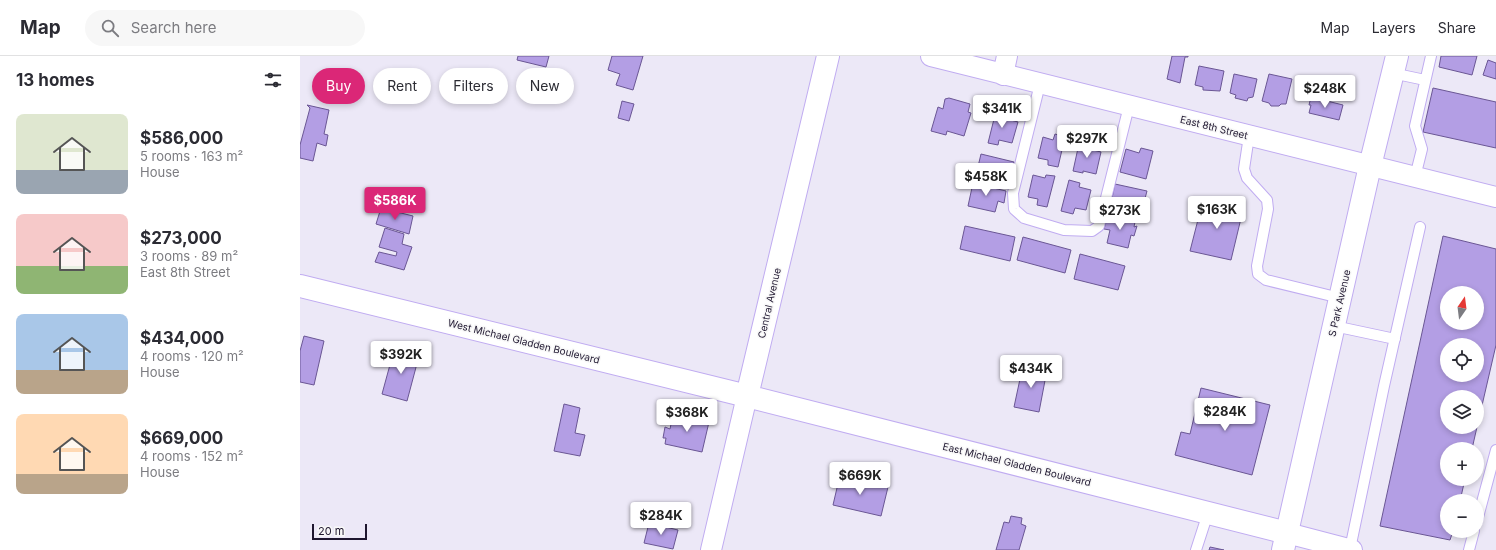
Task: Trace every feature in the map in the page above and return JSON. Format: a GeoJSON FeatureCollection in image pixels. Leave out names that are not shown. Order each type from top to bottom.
{"type":"FeatureCollection","features":[{"type":"Feature","properties":{"kind":"main road","name":"Central Avenue"},"geometry":{"type":"LineString","coordinates":[[747,396],[828,56]]}},
{"type":"Feature","properties":{"kind":"main road","name":"S Park Avenue"},"geometry":{"type":"LineString","coordinates":[[1285,541],[1394,65]]}},
{"type":"Feature","properties":{"kind":"main road","name":"West Michael Gladden Boulevard"},"geometry":{"type":"LineString","coordinates":[[300,286],[747,396]]}},
{"type":"Feature","properties":{"kind":"main road","name":"East Michael Gladden Boulevard"},"geometry":{"type":"LineString","coordinates":[[747,396],[1208,513],[1285,541]]}},
{"type":"Feature","properties":{"kind":"street","name":"East 8th Street"},"geometry":{"type":"LineString","coordinates":[[931,56],[1005,65],[1040,84],[1496,197]]}},
{"type":"Feature","properties":{"kind":"street","name":"Central Avenue"},"geometry":{"type":"LineString","coordinates":[[711,550],[747,396]]}},
{"type":"Feature","properties":{"kind":"street"},"geometry":{"type":"LineString","coordinates":[[1285,541],[1351,550]]}},
{"type":"Feature","properties":{"kind":"lane"},"geometry":{"type":"LineString","coordinates":[[1415,177],[1422,149],[1415,126],[1431,56]]}},
{"type":"Feature","properties":{"kind":"lane"},"geometry":{"type":"LineString","coordinates":[[1394,65],[1425,80]]}},
{"type":"Feature","properties":{"kind":"lane"},"geometry":{"type":"LineString","coordinates":[[1040,84],[1014,193],[1014,209],[1024,218],[1064,230],[1092,231],[1099,226],[1128,106]]}},
{"type":"Feature","properties":{"kind":"lane"},"geometry":{"type":"LineString","coordinates":[[1249,136],[1244,169],[1247,178],[1266,200],[1268,209],[1257,266],[1258,274],[1266,280],[1340,298]]}},
{"type":"Feature","properties":{"kind":"lane"},"geometry":{"type":"LineString","coordinates":[[1351,550],[1395,338],[1420,227]]}},
{"type":"Feature","properties":{"kind":"lane"},"geometry":{"type":"LineString","coordinates":[[1334,326],[1395,338]]}},
{"type":"Feature","properties":{"kind":"lane"},"geometry":{"type":"LineString","coordinates":[[1484,495],[1496,450]]}},
{"type":"Feature","properties":{"kind":"lane"},"geometry":{"type":"LineString","coordinates":[[1196,550],[1208,513]]}},
{"type":"Feature","properties":{"kind":"lane"},"geometry":{"type":"LineString","coordinates":[[1469,550],[1472,538]]}},
{"type":"Feature","properties":{"kind":"building"},"geometry":{"type":"Polygon","coordinates":[[[518,56],[549,56],[546,67],[517,60],[518,56]]]}},
{"type":"Feature","properties":{"kind":"building"},"geometry":{"type":"Polygon","coordinates":[[[612,56],[643,56],[633,90],[616,85],[620,74],[608,70],[612,56]]]}},
{"type":"Feature","properties":{"kind":"building"},"geometry":{"type":"Polygon","coordinates":[[[1172,56],[1188,56],[1185,57],[1180,83],[1167,79],[1172,56]]]}},
{"type":"Feature","properties":{"kind":"building"},"geometry":{"type":"Polygon","coordinates":[[[1441,56],[1477,56],[1472,75],[1439,67],[1441,56]]]}},
{"type":"Feature","properties":{"kind":"building"},"geometry":{"type":"Polygon","coordinates":[[[1488,60],[1496,63],[1496,79],[1483,75],[1488,60]]]}},
{"type":"Feature","properties":{"kind":"building"},"geometry":{"type":"Polygon","coordinates":[[[1199,66],[1224,71],[1220,91],[1203,90],[1203,87],[1195,85],[1199,66]]]}},
{"type":"Feature","properties":{"kind":"building"},"geometry":{"type":"Polygon","coordinates":[[[1234,74],[1257,79],[1253,97],[1248,98],[1247,101],[1235,98],[1236,95],[1230,93],[1234,74]]]}},
{"type":"Feature","properties":{"kind":"building"},"geometry":{"type":"Polygon","coordinates":[[[1269,74],[1292,79],[1286,104],[1271,106],[1269,103],[1262,101],[1269,74]]]}},
{"type":"Feature","properties":{"kind":"building"},"geometry":{"type":"Polygon","coordinates":[[[1433,88],[1496,102],[1496,148],[1423,132],[1433,88]]]}},
{"type":"Feature","properties":{"kind":"building"},"geometry":{"type":"Polygon","coordinates":[[[1311,97],[1343,105],[1339,120],[1309,113],[1311,97]]]}},
{"type":"Feature","properties":{"kind":"building"},"geometry":{"type":"Polygon","coordinates":[[[949,98],[970,104],[968,112],[971,113],[964,136],[947,131],[946,135],[931,131],[938,107],[943,109],[945,99],[949,98]]]}},
{"type":"Feature","properties":{"kind":"building"},"geometry":{"type":"Polygon","coordinates":[[[622,101],[634,104],[629,121],[618,118],[622,101]]]}},
{"type":"Feature","properties":{"kind":"building"},"geometry":{"type":"Polygon","coordinates":[[[307,105],[329,110],[324,134],[328,135],[326,146],[317,143],[313,161],[300,158],[300,145],[310,108],[307,105]]]}},
{"type":"Feature","properties":{"kind":"building"},"geometry":{"type":"Polygon","coordinates":[[[996,111],[1008,114],[1007,119],[1018,122],[1012,143],[999,140],[998,145],[988,143],[996,111]]]}},
{"type":"Feature","properties":{"kind":"building"},"geometry":{"type":"Polygon","coordinates":[[[1055,134],[1065,137],[1058,167],[1048,165],[1048,160],[1038,158],[1043,137],[1053,140],[1055,134]]]}},
{"type":"Feature","properties":{"kind":"building"},"geometry":{"type":"Polygon","coordinates":[[[1080,139],[1091,142],[1089,149],[1101,152],[1096,174],[1083,171],[1083,173],[1073,171],[1080,139]]]}},
{"type":"Feature","properties":{"kind":"building"},"geometry":{"type":"Polygon","coordinates":[[[1141,148],[1153,151],[1146,179],[1120,172],[1126,149],[1139,153],[1141,148]]]}},
{"type":"Feature","properties":{"kind":"building"},"geometry":{"type":"Polygon","coordinates":[[[981,154],[1014,162],[1011,173],[1005,171],[1003,182],[976,175],[981,154]]]}},
{"type":"Feature","properties":{"kind":"building"},"geometry":{"type":"Polygon","coordinates":[[[1033,175],[1045,178],[1046,175],[1055,176],[1047,207],[1037,205],[1038,199],[1028,197],[1033,175]]]}},
{"type":"Feature","properties":{"kind":"building"},"geometry":{"type":"Polygon","coordinates":[[[1069,180],[1080,183],[1079,187],[1091,190],[1086,210],[1075,208],[1073,214],[1061,211],[1069,180]]]}},
{"type":"Feature","properties":{"kind":"building"},"geometry":{"type":"Polygon","coordinates":[[[973,183],[1006,191],[1004,203],[998,201],[995,212],[968,206],[973,183]]]}},
{"type":"Feature","properties":{"kind":"building"},"geometry":{"type":"Polygon","coordinates":[[[1115,184],[1147,191],[1143,206],[1138,205],[1136,215],[1115,210],[1118,200],[1112,198],[1115,184]]]}},
{"type":"Feature","properties":{"kind":"building"},"geometry":{"type":"Polygon","coordinates":[[[1203,200],[1243,210],[1231,260],[1190,251],[1203,200]]]}},
{"type":"Feature","properties":{"kind":"building"},"geometry":{"type":"Polygon","coordinates":[[[381,208],[413,216],[409,234],[376,224],[381,208]]]}},
{"type":"Feature","properties":{"kind":"building"},"geometry":{"type":"Polygon","coordinates":[[[1108,215],[1135,222],[1134,227],[1137,226],[1134,236],[1131,235],[1128,248],[1107,243],[1110,230],[1104,229],[1108,215]]]}},
{"type":"Feature","properties":{"kind":"building"},"geometry":{"type":"Polygon","coordinates":[[[965,226],[1015,237],[1010,261],[960,249],[965,226]]]}},
{"type":"Feature","properties":{"kind":"building"},"geometry":{"type":"Polygon","coordinates":[[[385,228],[404,234],[402,244],[412,247],[404,270],[375,262],[379,252],[396,256],[397,252],[379,247],[385,228]]]}},
{"type":"Feature","properties":{"kind":"building"},"geometry":{"type":"Polygon","coordinates":[[[1443,236],[1496,249],[1496,345],[1484,397],[1484,390],[1440,390],[1440,434],[1475,434],[1474,442],[1440,442],[1440,486],[1463,486],[1462,494],[1440,494],[1440,538],[1380,526],[1443,236]]]}},
{"type":"Feature","properties":{"kind":"building"},"geometry":{"type":"Polygon","coordinates":[[[1023,237],[1071,250],[1065,273],[1017,260],[1023,237]]]}},
{"type":"Feature","properties":{"kind":"building"},"geometry":{"type":"Polygon","coordinates":[[[1080,254],[1125,266],[1118,290],[1074,279],[1080,254]]]}},
{"type":"Feature","properties":{"kind":"building"},"geometry":{"type":"Polygon","coordinates":[[[304,336],[324,341],[314,385],[300,382],[300,351],[304,336]]]}},
{"type":"Feature","properties":{"kind":"building"},"geometry":{"type":"Polygon","coordinates":[[[394,350],[419,356],[407,401],[382,394],[394,350]]]}},
{"type":"Feature","properties":{"kind":"building"},"geometry":{"type":"Polygon","coordinates":[[[1023,365],[1047,370],[1039,412],[1014,407],[1023,365]]]}},
{"type":"Feature","properties":{"kind":"building"},"geometry":{"type":"Polygon","coordinates":[[[1201,388],[1270,405],[1252,475],[1175,455],[1181,432],[1190,434],[1201,388]]]}},
{"type":"Feature","properties":{"kind":"building"},"geometry":{"type":"Polygon","coordinates":[[[564,404],[580,408],[575,433],[585,435],[580,456],[554,451],[564,404]]]}},
{"type":"Feature","properties":{"kind":"building"},"geometry":{"type":"Polygon","coordinates":[[[673,415],[709,422],[702,452],[665,444],[666,438],[663,438],[665,427],[670,429],[673,415]]]}},
{"type":"Feature","properties":{"kind":"building"},"geometry":{"type":"Polygon","coordinates":[[[840,475],[888,487],[881,516],[833,505],[840,475]]]}},
{"type":"Feature","properties":{"kind":"building"},"geometry":{"type":"Polygon","coordinates":[[[1011,516],[1022,518],[1021,524],[1026,526],[1019,550],[996,550],[1004,522],[1009,523],[1011,516]]]}},
{"type":"Feature","properties":{"kind":"building"},"geometry":{"type":"Polygon","coordinates":[[[649,523],[678,530],[673,549],[644,543],[649,523]]]}},
{"type":"Feature","properties":{"kind":"building"},"geometry":{"type":"Polygon","coordinates":[[[1440,538],[1451,538],[1450,540],[1440,538]]]}},
{"type":"Feature","properties":{"kind":"building"},"geometry":{"type":"Polygon","coordinates":[[[1210,547],[1224,550],[1209,550],[1210,547]]]}}]}
